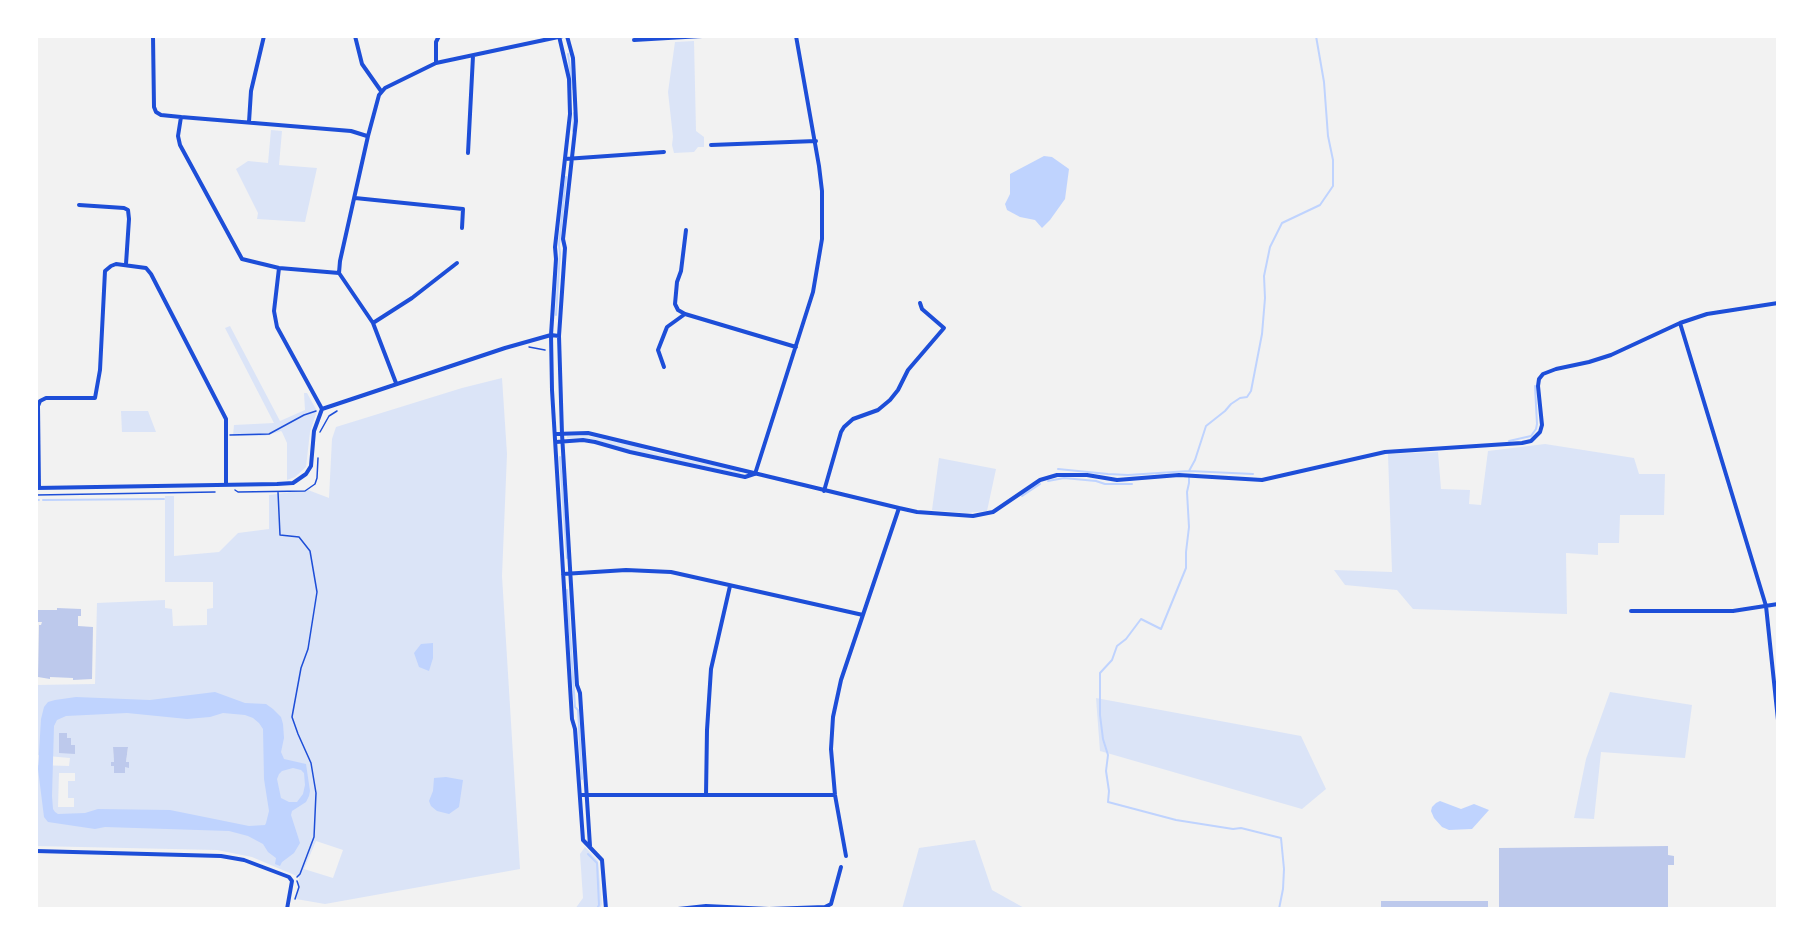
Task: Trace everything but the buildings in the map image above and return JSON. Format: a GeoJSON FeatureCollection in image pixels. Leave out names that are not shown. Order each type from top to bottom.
{"type":"FeatureCollection","features":[{"type":"Feature","properties":{"kind":"street"},"geometry":{"type":"LineString","coordinates":[[153,36],[154,107],[161,115],[351,131],[368,136]]}},
{"type":"Feature","properties":{"kind":"street"},"geometry":{"type":"LineString","coordinates":[[249,122],[250,91],[264,36]]}},
{"type":"Feature","properties":{"kind":"street"},"geometry":{"type":"LineString","coordinates":[[355,36],[362,64],[381,91]]}},
{"type":"Feature","properties":{"kind":"street"},"geometry":{"type":"LineString","coordinates":[[436,63],[435,42],[439,36]]}},
{"type":"Feature","properties":{"kind":"street"},"geometry":{"type":"LineString","coordinates":[[396,383],[373,323],[339,273],[379,95],[381,91],[436,63],[562,36]]}},
{"type":"Feature","properties":{"kind":"street"},"geometry":{"type":"LineString","coordinates":[[562,36],[573,58],[576,121],[563,239],[565,248],[559,336],[562,434],[577,685],[580,693],[590,847]]}},
{"type":"Feature","properties":{"kind":"street"},"geometry":{"type":"LineString","coordinates":[[562,36],[570,114],[555,247],[551,335],[555,434],[572,719],[575,729],[583,840],[602,860],[606,909]]}},
{"type":"Feature","properties":{"kind":"street"},"geometry":{"type":"LineString","coordinates":[[634,40],[702,36]]}},
{"type":"Feature","properties":{"kind":"street"},"geometry":{"type":"LineString","coordinates":[[755,474],[813,292],[822,240],[822,191],[816,141],[796,36]]}},
{"type":"Feature","properties":{"kind":"street"},"geometry":{"type":"LineString","coordinates":[[468,153],[473,56]]}},
{"type":"Feature","properties":{"kind":"street"},"geometry":{"type":"LineString","coordinates":[[181,117],[178,136],[180,145],[242,259],[279,268],[339,273]]}},
{"type":"Feature","properties":{"kind":"street"},"geometry":{"type":"LineString","coordinates":[[711,145],[816,141]]}},
{"type":"Feature","properties":{"kind":"street"},"geometry":{"type":"LineString","coordinates":[[565,159],[664,152]]}},
{"type":"Feature","properties":{"kind":"street"},"geometry":{"type":"LineString","coordinates":[[355,198],[463,209],[462,228]]}},
{"type":"Feature","properties":{"kind":"street"},"geometry":{"type":"LineString","coordinates":[[79,205],[128,210],[126,264]]}},
{"type":"Feature","properties":{"kind":"street"},"geometry":{"type":"LineString","coordinates":[[686,230],[681,271],[677,282],[675,304],[678,310],[685,315],[796,347]]}},
{"type":"Feature","properties":{"kind":"street"},"geometry":{"type":"LineString","coordinates":[[373,323],[412,298],[457,263]]}},
{"type":"Feature","properties":{"kind":"street"},"geometry":{"type":"LineString","coordinates":[[226,484],[226,419],[146,268],[126,264],[111,266],[105,271],[100,370],[95,398],[46,398],[40,400],[38,406],[38,488],[293,483],[311,466],[313,440],[322,409],[277,327],[274,311],[279,268]]}},
{"type":"Feature","properties":{"kind":"street"},"geometry":{"type":"LineString","coordinates":[[824,491],[844,427],[853,419],[885,405],[898,390],[908,370],[944,328],[922,309],[920,303]]}},
{"type":"Feature","properties":{"kind":"street"},"geometry":{"type":"LineString","coordinates":[[555,434],[588,433],[917,512],[973,516],[993,512],[1040,480],[1057,475],[1117,480],[1179,475],[1262,480],[1385,452],[1531,441],[1540,432],[1542,426],[1538,386],[1539,379],[1544,374],[1611,355],[1680,323],[1707,314],[1778,303]]}},
{"type":"Feature","properties":{"kind":"street"},"geometry":{"type":"LineString","coordinates":[[664,367],[658,351],[667,327],[685,315]]}},
{"type":"Feature","properties":{"kind":"street"},"geometry":{"type":"LineString","coordinates":[[1680,323],[1766,606],[1778,720]]}},
{"type":"Feature","properties":{"kind":"street"},"geometry":{"type":"LineString","coordinates":[[322,409],[505,348],[551,335],[559,336]]}},
{"type":"Feature","properties":{"kind":"street"},"geometry":{"type":"LineString","coordinates":[[556,442],[583,440],[745,477],[755,474]]}},
{"type":"Feature","properties":{"kind":"street"},"geometry":{"type":"LineString","coordinates":[[846,856],[835,795],[831,749],[833,717],[841,680],[899,508]]}},
{"type":"Feature","properties":{"kind":"street"},"geometry":{"type":"LineString","coordinates":[[563,574],[654,570],[686,575],[863,615]]}},
{"type":"Feature","properties":{"kind":"street"},"geometry":{"type":"LineString","coordinates":[[706,795],[711,669],[730,585]]}},
{"type":"Feature","properties":{"kind":"street"},"geometry":{"type":"LineString","coordinates":[[1631,611],[1734,611],[1778,604]]}},
{"type":"Feature","properties":{"kind":"street"},"geometry":{"type":"LineString","coordinates":[[580,795],[835,795]]}},
{"type":"Feature","properties":{"kind":"street"},"geometry":{"type":"LineString","coordinates":[[36,851],[220,856],[244,860],[289,877],[292,881],[287,909]]}},
{"type":"Feature","properties":{"kind":"street"},"geometry":{"type":"LineString","coordinates":[[678,909],[726,906],[769,909],[829,906],[841,867]]}},
{"type":"Feature","properties":{"kind":"path"},"geometry":{"type":"LineString","coordinates":[[528,347],[551,350]]}},
{"type":"Feature","properties":{"kind":"path"},"geometry":{"type":"LineString","coordinates":[[226,435],[269,434],[304,415],[322,409]]}},
{"type":"Feature","properties":{"kind":"path"},"geometry":{"type":"LineString","coordinates":[[319,435],[329,416],[338,410]]}},
{"type":"Feature","properties":{"kind":"path"},"geometry":{"type":"LineString","coordinates":[[295,879],[300,874],[314,837],[316,809],[314,776],[292,717],[301,668],[308,649],[317,592],[310,551],[299,537],[280,535],[278,491],[305,491],[311,488],[317,478],[318,453]]}},
{"type":"Feature","properties":{"kind":"path"},"geometry":{"type":"LineString","coordinates":[[36,495],[215,492],[219,488]]}},
{"type":"Feature","properties":{"kind":"shaded area"},"geometry":{"type":"Polygon","coordinates":[[[694,41],[696,131],[704,137],[704,147],[698,147],[694,152],[674,153],[668,92],[675,42],[694,41]]]}},
{"type":"Feature","properties":{"kind":"shaded area"},"geometry":{"type":"Polygon","coordinates":[[[271,130],[282,131],[279,165],[317,168],[305,222],[257,219],[258,213],[236,169],[248,161],[268,163],[271,130]]]}},
{"type":"Feature","properties":{"kind":"shaded area"},"geometry":{"type":"Polygon","coordinates":[[[230,326],[280,421],[305,410],[304,393],[307,393],[317,411],[310,432],[306,467],[295,477],[287,480],[287,443],[281,431],[265,436],[233,436],[234,425],[274,423],[225,328],[230,326]]]}},
{"type":"Feature","properties":{"kind":"shaded area"},"geometry":{"type":"Polygon","coordinates":[[[502,378],[507,454],[502,576],[520,869],[325,904],[296,899],[299,877],[252,857],[217,850],[36,846],[36,765],[69,766],[70,758],[36,755],[36,685],[95,684],[97,603],[165,600],[165,608],[172,609],[173,626],[207,625],[207,609],[213,608],[213,582],[165,582],[165,496],[174,496],[174,556],[219,552],[238,533],[269,529],[269,495],[308,490],[329,498],[332,439],[336,427],[502,378]],[[113,747],[114,762],[111,762],[111,766],[114,766],[114,772],[125,773],[125,767],[129,767],[129,762],[126,762],[128,748],[113,747]],[[59,773],[58,807],[74,807],[74,798],[68,798],[68,781],[75,781],[75,773],[59,773]],[[316,841],[304,869],[333,878],[343,850],[316,841]]]}},
{"type":"Feature","properties":{"kind":"shaded area"},"geometry":{"type":"Polygon","coordinates":[[[121,411],[148,411],[156,432],[122,432],[121,411]]]}},
{"type":"Feature","properties":{"kind":"shaded area"},"geometry":{"type":"Polygon","coordinates":[[[567,436],[588,436],[633,445],[652,452],[741,471],[740,475],[592,439],[567,438],[567,436]]]}},
{"type":"Feature","properties":{"kind":"shaded area"},"geometry":{"type":"Polygon","coordinates":[[[1545,444],[1634,458],[1639,474],[1665,474],[1664,515],[1620,515],[1619,543],[1598,543],[1598,555],[1566,553],[1567,614],[1413,609],[1397,590],[1345,585],[1334,570],[1392,572],[1388,454],[1438,452],[1441,489],[1470,490],[1469,504],[1481,505],[1488,451],[1545,444]]]}},
{"type":"Feature","properties":{"kind":"shaded area"},"geometry":{"type":"Polygon","coordinates":[[[939,458],[996,469],[987,511],[966,513],[932,510],[939,458]]]}},
{"type":"Feature","properties":{"kind":"shaded area"},"geometry":{"type":"Polygon","coordinates":[[[1610,692],[1692,705],[1685,758],[1601,752],[1594,819],[1574,818],[1586,759],[1610,692]]]}},
{"type":"Feature","properties":{"kind":"shaded area"},"geometry":{"type":"Polygon","coordinates":[[[1096,698],[1301,736],[1326,789],[1302,809],[1100,751],[1096,698]]]}},
{"type":"Feature","properties":{"kind":"shaded area"},"geometry":{"type":"Polygon","coordinates":[[[975,840],[992,890],[1026,909],[902,909],[919,848],[975,840]]]}},
{"type":"Feature","properties":{"kind":"shaded area"},"geometry":{"type":"Polygon","coordinates":[[[585,847],[598,861],[602,904],[600,909],[575,909],[583,898],[580,854],[585,847]]]}},
{"type":"Feature","properties":{"kind":"water"},"geometry":{"type":"Polygon","coordinates":[[[1044,156],[1052,157],[1069,169],[1065,199],[1042,228],[1035,220],[1020,217],[1007,210],[1005,204],[1010,194],[1010,174],[1044,156]]]}},
{"type":"Feature","properties":{"kind":"water"},"geometry":{"type":"Polygon","coordinates":[[[433,643],[433,658],[429,671],[419,667],[414,653],[421,644],[433,643]]]}},
{"type":"Feature","properties":{"kind":"water"},"geometry":{"type":"Polygon","coordinates":[[[215,692],[245,703],[266,704],[281,717],[284,738],[281,752],[284,759],[306,764],[310,791],[306,802],[292,811],[291,815],[300,843],[294,853],[280,866],[275,864],[276,858],[263,844],[248,836],[229,831],[105,827],[95,829],[48,822],[44,817],[38,769],[41,719],[48,702],[76,697],[150,700],[215,692]],[[127,713],[66,716],[57,720],[54,726],[52,796],[55,812],[58,814],[85,813],[98,809],[170,810],[249,826],[265,825],[269,811],[264,779],[263,729],[253,718],[223,713],[210,717],[187,719],[127,713]],[[293,768],[282,771],[277,779],[281,798],[289,802],[297,802],[303,794],[304,773],[293,768]]]}},
{"type":"Feature","properties":{"kind":"water"},"geometry":{"type":"Polygon","coordinates":[[[446,777],[463,780],[459,807],[449,814],[437,811],[429,801],[434,778],[446,777]]]}},
{"type":"Feature","properties":{"kind":"water"},"geometry":{"type":"Polygon","coordinates":[[[1440,801],[1461,809],[1474,804],[1489,810],[1472,829],[1449,830],[1442,827],[1431,811],[1432,807],[1440,801]]]}},
{"type":"Feature","properties":{"kind":"waterway"},"geometry":{"type":"LineString","coordinates":[[1189,471],[1206,426],[1231,404],[1240,398],[1247,397],[1251,391],[1262,334],[1264,276],[1270,247],[1282,223],[1320,205],[1333,186],[1333,160],[1316,36]]}},
{"type":"Feature","properties":{"kind":"waterway"},"geometry":{"type":"LineString","coordinates":[[568,54],[573,89]]}},
{"type":"Feature","properties":{"kind":"waterway"},"geometry":{"type":"LineString","coordinates":[[573,131],[574,113]]}},
{"type":"Feature","properties":{"kind":"waterway"},"geometry":{"type":"LineString","coordinates":[[556,315],[559,245],[566,177]]}},
{"type":"Feature","properties":{"kind":"waterway"},"geometry":{"type":"LineString","coordinates":[[1509,441],[1531,436],[1536,429],[1535,386]]}},
{"type":"Feature","properties":{"kind":"waterway"},"geometry":{"type":"LineString","coordinates":[[560,457],[567,558]]}},
{"type":"Feature","properties":{"kind":"waterway"},"geometry":{"type":"LineString","coordinates":[[1058,469],[1128,475],[1189,471],[1253,474]]}},
{"type":"Feature","properties":{"kind":"waterway"},"geometry":{"type":"LineString","coordinates":[[1048,481],[1064,478],[1105,484],[1132,484]]}},
{"type":"Feature","properties":{"kind":"waterway"},"geometry":{"type":"LineString","coordinates":[[1189,478],[1186,568],[1161,629],[1141,619],[1126,639],[1117,646],[1112,660],[1100,673],[1100,715],[1108,755],[1106,771],[1108,802],[1176,820],[1233,829],[1241,828],[1281,838],[1284,869],[1279,909]]}},
{"type":"Feature","properties":{"kind":"waterway"},"geometry":{"type":"LineString","coordinates":[[1022,496],[1040,484]]}},
{"type":"Feature","properties":{"kind":"waterway"},"geometry":{"type":"LineString","coordinates":[[43,500],[164,499]]}},
{"type":"Feature","properties":{"kind":"waterway"},"geometry":{"type":"LineString","coordinates":[[567,590],[582,779]]}},
{"type":"Feature","properties":{"kind":"waterway"},"geometry":{"type":"LineString","coordinates":[[588,854],[597,863],[599,905],[597,909]]}}]}
